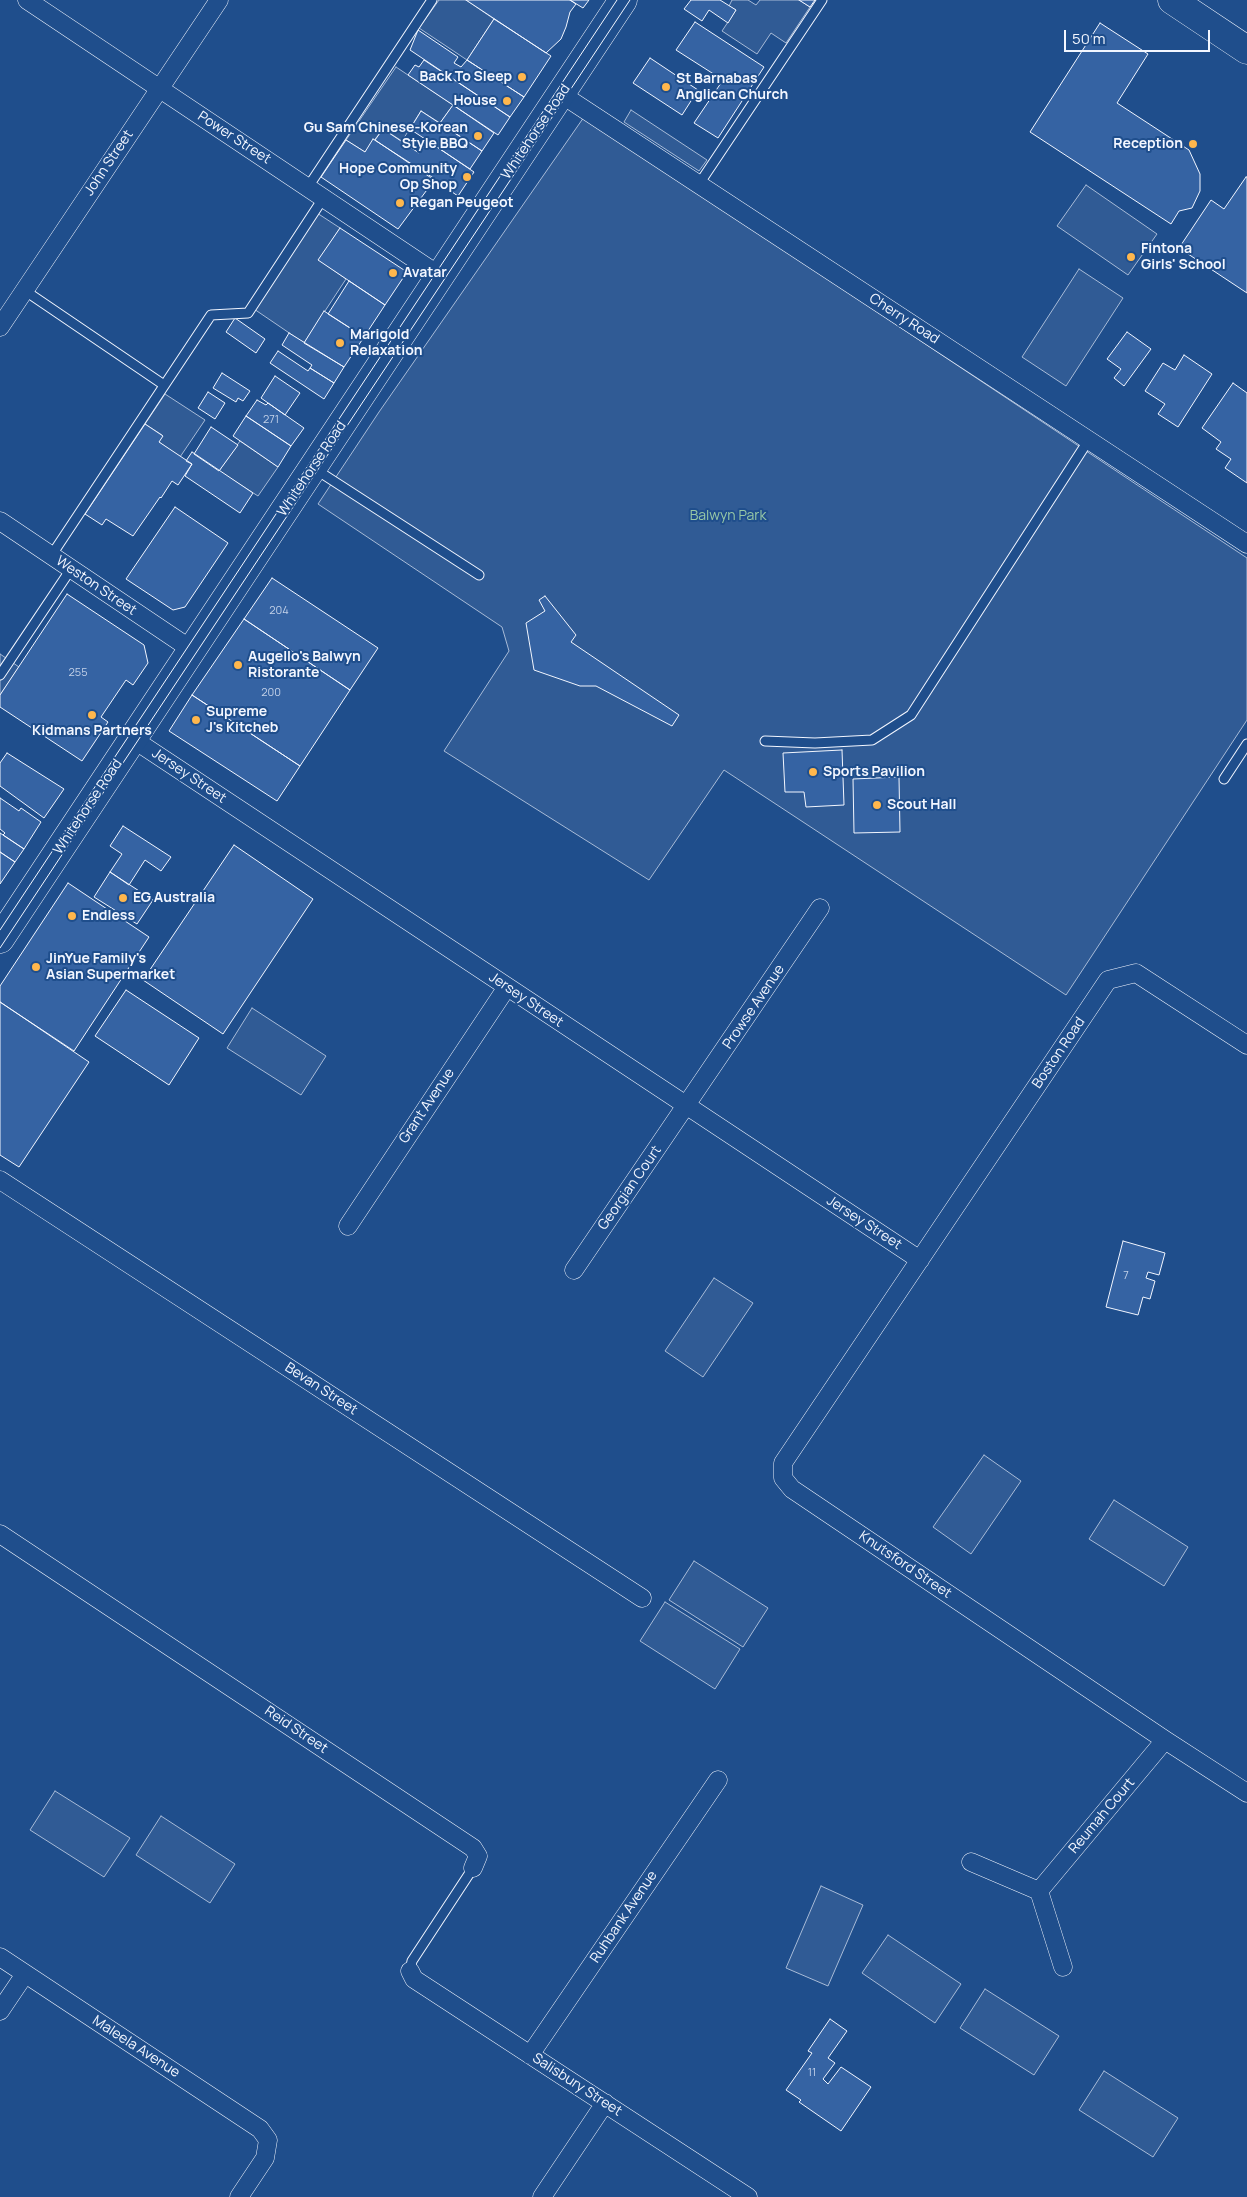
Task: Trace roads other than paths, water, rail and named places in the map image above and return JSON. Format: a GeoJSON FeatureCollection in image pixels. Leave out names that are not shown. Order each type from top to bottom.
{"type":"FeatureCollection","features":[{"type":"Feature","properties":{"kind":"main road","name":"Whitehorse Road"},"geometry":{"type":"LineString","coordinates":[[0,939],[623,0]]}},
{"type":"Feature","properties":{"kind":"main road"},"geometry":{"type":"LineString","coordinates":[[1172,0],[1247,50]]}},
{"type":"Feature","properties":{"kind":"street","name":"Power Street"},"geometry":{"type":"LineString","coordinates":[[27,0],[440,276]]}},
{"type":"Feature","properties":{"kind":"street","name":"John Street"},"geometry":{"type":"LineString","coordinates":[[0,327],[219,0]]}},
{"type":"Feature","properties":{"kind":"street","name":"Cherry Road"},"geometry":{"type":"LineString","coordinates":[[561,94],[1247,544]]}},
{"type":"Feature","properties":{"kind":"street","name":"Weston Street"},"geometry":{"type":"LineString","coordinates":[[0,522],[192,650]]}},
{"type":"Feature","properties":{"kind":"street","name":"Jersey Street"},"geometry":{"type":"LineString","coordinates":[[133,738],[920,1260]]}},
{"type":"Feature","properties":{"kind":"street","name":"Prowse Avenue"},"geometry":{"type":"LineString","coordinates":[[687,1106],[820,908]]}},
{"type":"Feature","properties":{"kind":"street","name":"Boston Road"},"geometry":{"type":"LineString","coordinates":[[920,1260],[1108,980],[1136,973],[1247,1045]]}},
{"type":"Feature","properties":{"kind":"street","name":"Grant Avenue"},"geometry":{"type":"LineString","coordinates":[[348,1226],[507,987]]}},
{"type":"Feature","properties":{"kind":"street","name":"Georgian Court"},"geometry":{"type":"LineString","coordinates":[[574,1270],[687,1106]]}},
{"type":"Feature","properties":{"kind":"street","name":"Bevan Street"},"geometry":{"type":"LineString","coordinates":[[0,1180],[642,1598]]}},
{"type":"Feature","properties":{"kind":"street","name":"Knutsford Street"},"geometry":{"type":"LineString","coordinates":[[920,1260],[783,1463],[783,1478],[792,1489],[1247,1793]]}},
{"type":"Feature","properties":{"kind":"street","name":"Reid Street"},"geometry":{"type":"LineString","coordinates":[[0,1534],[473,1848],[478,1856],[473,1868]]}},
{"type":"Feature","properties":{"kind":"street","name":"Reumah Court"},"geometry":{"type":"LineString","coordinates":[[1039,1891],[1165,1740]]}},
{"type":"Feature","properties":{"kind":"street","name":"Ruhbank Avenue"},"geometry":{"type":"LineString","coordinates":[[530,2055],[718,1780]]}},
{"type":"Feature","properties":{"kind":"street"},"geometry":{"type":"LineString","coordinates":[[971,1862],[1039,1891],[1063,1967]]}},
{"type":"Feature","properties":{"kind":"street","name":"Maleela Avenue"},"geometry":{"type":"LineString","coordinates":[[0,1957],[260,2129],[268,2140],[265,2158],[238,2197]]}},
{"type":"Feature","properties":{"kind":"street","name":"Salisbury Street"},"geometry":{"type":"LineString","coordinates":[[410,1970],[414,1979],[748,2197]]}},
{"type":"Feature","properties":{"kind":"street"},"geometry":{"type":"LineString","coordinates":[[0,2011],[25,1974]]}},
{"type":"Feature","properties":{"kind":"street"},"geometry":{"type":"LineString","coordinates":[[542,2197],[605,2103]]}},
{"type":"Feature","properties":{"kind":"lane"},"geometry":{"type":"LineString","coordinates":[[308,187],[432,0]]}},
{"type":"Feature","properties":{"kind":"lane"},"geometry":{"type":"LineString","coordinates":[[699,184],[822,0]]}},
{"type":"Feature","properties":{"kind":"lane"},"geometry":{"type":"LineString","coordinates":[[50,556],[211,315],[248,313],[324,197]]}},
{"type":"Feature","properties":{"kind":"lane"},"geometry":{"type":"LineString","coordinates":[[24,290],[164,385]]}},
{"type":"Feature","properties":{"kind":"lane"},"geometry":{"type":"LineString","coordinates":[[765,741],[815,743],[872,740],[911,715],[1088,441]]}},
{"type":"Feature","properties":{"kind":"lane"},"geometry":{"type":"LineString","coordinates":[[313,468],[479,574]]}},
{"type":"Feature","properties":{"kind":"lane"},"geometry":{"type":"LineString","coordinates":[[0,675],[71,569]]}},
{"type":"Feature","properties":{"kind":"lane"},"geometry":{"type":"LineString","coordinates":[[1224,779],[1247,744]]}},
{"type":"Feature","properties":{"kind":"lane","name":"Reid Street"},"geometry":{"type":"LineString","coordinates":[[410,1970],[412,1961],[473,1868]]}},
{"type":"Feature","properties":{"kind":"tram line"},"geometry":{"type":"LineString","coordinates":[[0,930],[617,0]]}},
{"type":"Feature","properties":{"kind":"tram line"},"geometry":{"type":"LineString","coordinates":[[0,948],[630,0]]}},
{"type":"Feature","properties":{"kind":"place","name":"Back To Sleep"},"geometry":{"type":"Point","coordinates":[522,77]}},
{"type":"Feature","properties":{"kind":"place","name":"St Barnabas Anglican Church"},"geometry":{"type":"Point","coordinates":[666,87]}},
{"type":"Feature","properties":{"kind":"place","name":"House"},"geometry":{"type":"Point","coordinates":[507,101]}},
{"type":"Feature","properties":{"kind":"place","name":"Gu Sam Chinese-Korean Style BBQ"},"geometry":{"type":"Point","coordinates":[478,136]}},
{"type":"Feature","properties":{"kind":"place","name":"Reception"},"geometry":{"type":"Point","coordinates":[1193,144]}},
{"type":"Feature","properties":{"kind":"place","name":"Hope Community Op Shop"},"geometry":{"type":"Point","coordinates":[467,177]}},
{"type":"Feature","properties":{"kind":"place","name":"Regan Peugeot"},"geometry":{"type":"Point","coordinates":[400,203]}},
{"type":"Feature","properties":{"kind":"place","name":"Fintona Girls' School"},"geometry":{"type":"Point","coordinates":[1131,257]}},
{"type":"Feature","properties":{"kind":"place","name":"Avatar"},"geometry":{"type":"Point","coordinates":[393,273]}},
{"type":"Feature","properties":{"kind":"place","name":"Marigold Relaxation"},"geometry":{"type":"Point","coordinates":[340,343]}},
{"type":"Feature","properties":{"kind":"place","name":"Augello's Balwyn Ristorante"},"geometry":{"type":"Point","coordinates":[238,665]}},
{"type":"Feature","properties":{"kind":"place","name":"Kidmans Partners"},"geometry":{"type":"Point","coordinates":[92,715]}},
{"type":"Feature","properties":{"kind":"place","name":"Supreme J's Kitcheb"},"geometry":{"type":"Point","coordinates":[196,720]}},
{"type":"Feature","properties":{"kind":"place","name":"Sports Pavilion"},"geometry":{"type":"Point","coordinates":[813,772]}},
{"type":"Feature","properties":{"kind":"place","name":"Scout Hall"},"geometry":{"type":"Point","coordinates":[877,805]}},
{"type":"Feature","properties":{"kind":"place","name":"EG Australia"},"geometry":{"type":"Point","coordinates":[123,898]}},
{"type":"Feature","properties":{"kind":"place","name":"Endless"},"geometry":{"type":"Point","coordinates":[72,916]}},
{"type":"Feature","properties":{"kind":"place","name":"JinYue Family's Asian Supermarket"},"geometry":{"type":"Point","coordinates":[36,967]}},
{"type":"Feature","properties":{"kind":"park label","name":"Balwyn Park"},"geometry":{"type":"Point","coordinates":[728,516]}}]}
